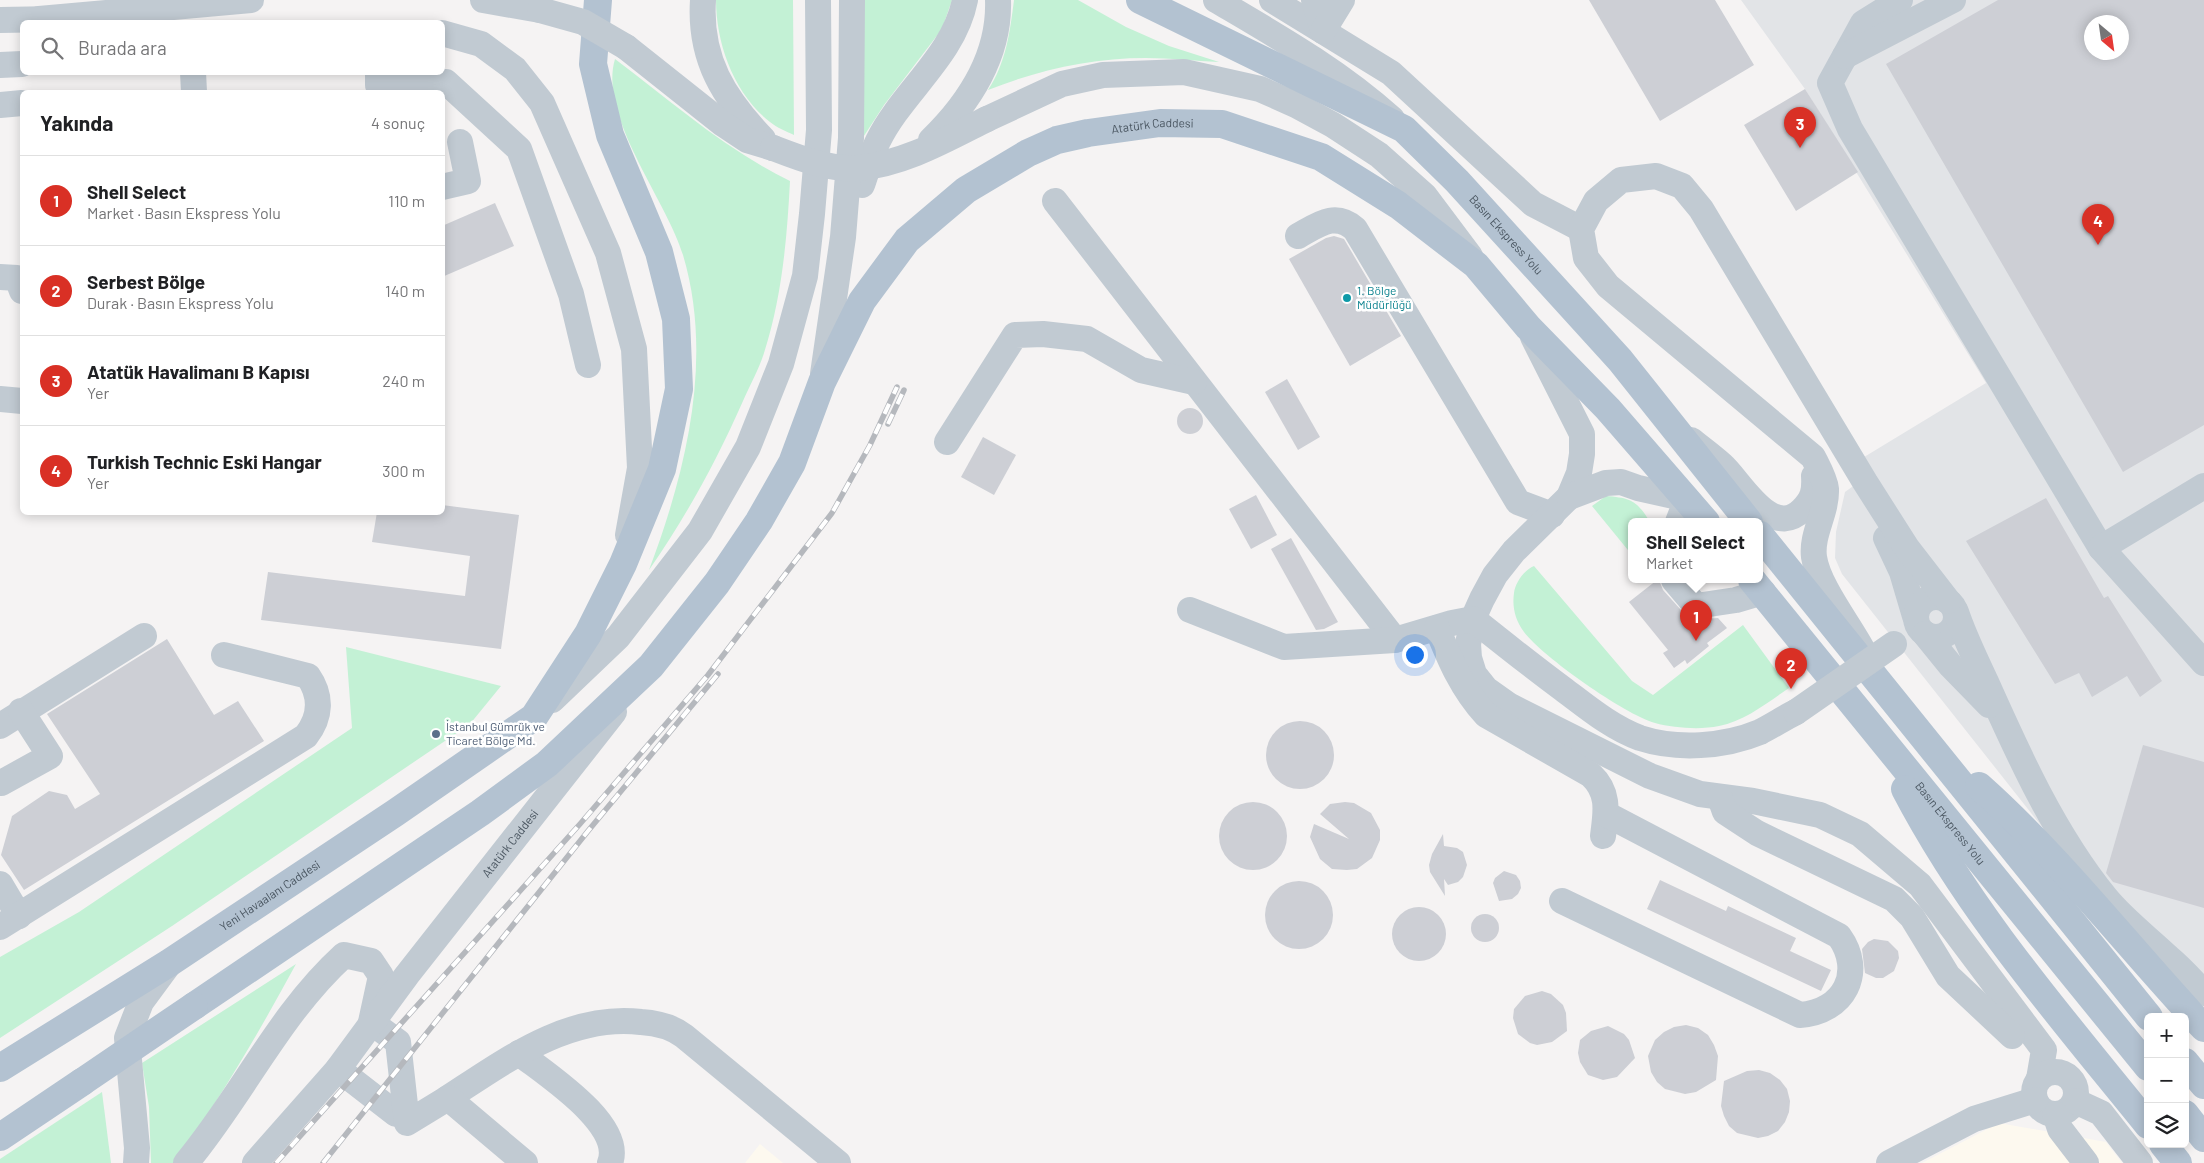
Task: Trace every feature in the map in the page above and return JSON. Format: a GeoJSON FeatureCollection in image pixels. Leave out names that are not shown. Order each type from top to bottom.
{"type":"FeatureCollection","features":[{"type":"Feature","properties":{"kind":"main road"},"geometry":{"type":"LineString","coordinates":[[534,717],[588,634],[623,564],[662,469],[679,389],[676,319],[659,252],[610,135],[593,64],[598,0]]}},
{"type":"Feature","properties":{"kind":"main road"},"geometry":{"type":"LineString","coordinates":[[1140,0],[1404,129]]}},
{"type":"Feature","properties":{"kind":"main road","name":"Atatürk Caddesi"},"geometry":{"type":"LineString","coordinates":[[0,1137],[472,818],[547,764],[651,666],[717,583],[759,521],[792,463],[822,382],[862,301],[907,240],[966,190],[1036,150],[1057,140],[1088,133],[1160,123],[1222,124],[1321,157],[1398,205],[1476,265],[1528,327]]}},
{"type":"Feature","properties":{"kind":"main road","name":"Basın Ekspress Yolu"},"geometry":{"type":"LineString","coordinates":[[1404,129],[1457,182],[1620,360],[1665,419],[1746,518]]}},
{"type":"Feature","properties":{"kind":"main road"},"geometry":{"type":"LineString","coordinates":[[1528,327],[1574,372],[1683,511],[1698,518]]}},
{"type":"Feature","properties":{"kind":"main road"},"geometry":{"type":"LineString","coordinates":[[1763,539],[2146,1013]]}},
{"type":"Feature","properties":{"kind":"main road","name":"Basın Ekspress Yolu"},"geometry":{"type":"LineString","coordinates":[[1757,586],[2144,1063]]}},
{"type":"Feature","properties":{"kind":"main road","name":"Yeni Havaalanı Caddesi"},"geometry":{"type":"LineString","coordinates":[[0,1068],[169,963],[396,812],[534,717]]}},
{"type":"Feature","properties":{"kind":"main road"},"geometry":{"type":"LineString","coordinates":[[1877,734],[1943,858],[1968,896],[2028,975],[2144,1120]]}},
{"type":"Feature","properties":{"kind":"main road"},"geometry":{"type":"LineString","coordinates":[[1949,771],[1978,785],[2009,813],[2204,1028]]}},
{"type":"Feature","properties":{"kind":"main road"},"geometry":{"type":"LineString","coordinates":[[2189,1067],[2204,1085]]}},
{"type":"Feature","properties":{"kind":"main road"},"geometry":{"type":"LineString","coordinates":[[2189,1119],[2204,1138]]}},
{"type":"Feature","properties":{"kind":"main road"},"geometry":{"type":"LineString","coordinates":[[2166,1148],[2178,1163]]}},
{"type":"Feature","properties":{"kind":"street"},"geometry":{"type":"LineString","coordinates":[[40,19],[251,0]]}},
{"type":"Feature","properties":{"kind":"street"},"geometry":{"type":"LineString","coordinates":[[483,0],[540,10],[583,22],[626,47],[723,124],[747,140],[808,161],[858,168],[918,153],[1062,84],[1102,75],[1184,72],[1260,90],[1296,105],[1333,125],[1379,155],[1425,196],[1476,265]]}},
{"type":"Feature","properties":{"kind":"street"},"geometry":{"type":"LineString","coordinates":[[704,0],[705,44],[714,72],[726,94],[744,118],[773,148]]}},
{"type":"Feature","properties":{"kind":"street"},"geometry":{"type":"LineString","coordinates":[[534,717],[618,637],[700,531],[748,447],[781,364],[805,276],[819,130],[818,0]]}},
{"type":"Feature","properties":{"kind":"street"},"geometry":{"type":"LineString","coordinates":[[822,382],[843,237],[851,138],[852,0]]}},
{"type":"Feature","properties":{"kind":"street"},"geometry":{"type":"LineString","coordinates":[[843,237],[878,141],[944,49],[962,14],[965,0]]}},
{"type":"Feature","properties":{"kind":"street"},"geometry":{"type":"LineString","coordinates":[[918,153],[952,120],[985,68],[994,36],[998,0]]}},
{"type":"Feature","properties":{"kind":"street","name":"Basın Ekspress Yolu"},"geometry":{"type":"LineString","coordinates":[[1216,0],[1283,39],[1362,92],[1404,129]]}},
{"type":"Feature","properties":{"kind":"street"},"geometry":{"type":"LineString","coordinates":[[1272,0],[1391,73],[1532,204],[1581,228]]}},
{"type":"Feature","properties":{"kind":"street"},"geometry":{"type":"LineString","coordinates":[[1314,0],[1323,31]]}},
{"type":"Feature","properties":{"kind":"street"},"geometry":{"type":"LineString","coordinates":[[1323,31],[1342,0]]}},
{"type":"Feature","properties":{"kind":"street"},"geometry":{"type":"LineString","coordinates":[[1900,0],[1863,23],[1830,83],[1850,129],[2100,548],[2204,663]]}},
{"type":"Feature","properties":{"kind":"street"},"geometry":{"type":"LineString","coordinates":[[1845,56],[1953,0]]}},
{"type":"Feature","properties":{"kind":"street"},"geometry":{"type":"LineString","coordinates":[[0,20],[83,20]]}},
{"type":"Feature","properties":{"kind":"street"},"geometry":{"type":"LineString","coordinates":[[445,34],[481,44],[515,69],[542,103],[608,253],[634,349],[640,468],[623,564]]}},
{"type":"Feature","properties":{"kind":"street"},"geometry":{"type":"LineString","coordinates":[[0,65],[20,64]]}},
{"type":"Feature","properties":{"kind":"street"},"geometry":{"type":"LineString","coordinates":[[193,75],[194,90]]}},
{"type":"Feature","properties":{"kind":"street"},"geometry":{"type":"LineString","coordinates":[[378,83],[446,82],[519,149],[571,294],[588,365]]}},
{"type":"Feature","properties":{"kind":"street"},"geometry":{"type":"LineString","coordinates":[[0,104],[20,103]]}},
{"type":"Feature","properties":{"kind":"street"},"geometry":{"type":"LineString","coordinates":[[445,186],[468,181],[460,142]]}},
{"type":"Feature","properties":{"kind":"street"},"geometry":{"type":"LineString","coordinates":[[1888,693],[1818,576],[1814,555],[1815,535],[1822,515],[1826,489],[1813,458],[1608,286],[1586,258],[1581,228],[1596,201],[1621,180],[1656,176],[1682,186],[1701,209],[1865,482],[1907,548],[1952,606],[2001,718],[2038,791],[2069,844],[2105,897],[2123,917],[2204,993]]}},
{"type":"Feature","properties":{"kind":"street"},"geometry":{"type":"LineString","coordinates":[[1055,201],[1395,640]]}},
{"type":"Feature","properties":{"kind":"street"},"geometry":{"type":"LineString","coordinates":[[1298,236],[1320,224],[1335,220],[1346,221],[1355,229],[1518,502],[1560,506],[1606,483],[1620,482],[1638,488],[1683,511]]}},
{"type":"Feature","properties":{"kind":"street"},"geometry":{"type":"LineString","coordinates":[[0,277],[17,278],[20,286]]}},
{"type":"Feature","properties":{"kind":"street"},"geometry":{"type":"LineString","coordinates":[[1528,327],[1582,434],[1582,454],[1579,472],[1560,506],[1514,550],[1495,575],[1473,619],[1468,644],[1469,658],[1474,674],[1486,689],[1510,706],[1650,776],[1679,787],[1720,798],[1753,801],[1820,815],[1860,834],[1920,886],[2044,1050],[2051,1099],[2060,1130],[2086,1163]]}},
{"type":"Feature","properties":{"kind":"street"},"geometry":{"type":"LineString","coordinates":[[947,442],[1015,335],[1043,334],[1087,339],[1141,370],[1194,382]]}},
{"type":"Feature","properties":{"kind":"street"},"geometry":{"type":"LineString","coordinates":[[0,399],[20,400]]}},
{"type":"Feature","properties":{"kind":"street"},"geometry":{"type":"LineString","coordinates":[[1665,419],[1722,465],[1767,513],[1780,519],[1795,516],[1808,504],[1815,492],[1813,458]]}},
{"type":"Feature","properties":{"kind":"street"},"geometry":{"type":"LineString","coordinates":[[1865,482],[1874,514],[1902,572],[1919,626],[1951,666],[2001,718]]}},
{"type":"Feature","properties":{"kind":"street"},"geometry":{"type":"LineString","coordinates":[[2100,548],[2204,486]]}},
{"type":"Feature","properties":{"kind":"street"},"geometry":{"type":"LineString","coordinates":[[1677,583],[1696,606],[1718,604],[1757,586]]}},
{"type":"Feature","properties":{"kind":"street"},"geometry":{"type":"LineString","coordinates":[[1919,626],[1917,608],[1927,598],[1942,597],[1952,606]]}},
{"type":"Feature","properties":{"kind":"street"},"geometry":{"type":"LineString","coordinates":[[1190,610],[1284,647],[1395,640],[1473,619]]}},
{"type":"Feature","properties":{"kind":"street"},"geometry":{"type":"LineString","coordinates":[[1473,619],[1615,726],[1640,738],[1663,744],[1689,745],[1719,743],[1759,732],[1796,712],[1919,626]]}},
{"type":"Feature","properties":{"kind":"street"},"geometry":{"type":"LineString","coordinates":[[1437,628],[1457,675],[1475,703],[1486,715],[1591,775],[1603,789],[1606,805],[1604,825],[1838,936],[1844,944],[1850,962],[1850,973],[1844,992],[1837,1000],[1820,1012],[1800,1015],[1562,901]]}},
{"type":"Feature","properties":{"kind":"street"},"geometry":{"type":"LineString","coordinates":[[0,726],[21,710],[144,636]]}},
{"type":"Feature","properties":{"kind":"street"},"geometry":{"type":"LineString","coordinates":[[0,884],[9,921],[298,742],[312,729],[316,720],[319,702],[317,692],[308,676],[224,655]]}},
{"type":"Feature","properties":{"kind":"street","name":"Atatürk Caddesi"},"geometry":{"type":"LineString","coordinates":[[255,1163],[338,1069],[371,1022],[651,666]]}},
{"type":"Feature","properties":{"kind":"street"},"geometry":{"type":"LineString","coordinates":[[0,783],[50,756],[21,710]]}},
{"type":"Feature","properties":{"kind":"street"},"geometry":{"type":"LineString","coordinates":[[1720,798],[1723,808],[1728,814],[1757,833],[1894,899],[1918,927],[1935,959],[1948,976],[2012,1036]]}},
{"type":"Feature","properties":{"kind":"street"},"geometry":{"type":"LineString","coordinates":[[1935,959],[1960,938]]}},
{"type":"Feature","properties":{"kind":"street","name":"Atatürk Caddesi"},"geometry":{"type":"LineString","coordinates":[[186,1163],[318,978],[344,955],[370,961],[381,976],[371,1022]]}},
{"type":"Feature","properties":{"kind":"street"},"geometry":{"type":"LineString","coordinates":[[136,1163],[137,1148],[128,1038],[141,1002],[169,963]]}},
{"type":"Feature","properties":{"kind":"street"},"geometry":{"type":"LineString","coordinates":[[401,1118],[448,1098],[519,1053],[567,1031],[627,1020],[655,1023],[674,1029],[838,1163]]}},
{"type":"Feature","properties":{"kind":"street"},"geometry":{"type":"LineString","coordinates":[[371,1022],[398,1042],[401,1118]]}},
{"type":"Feature","properties":{"kind":"street"},"geometry":{"type":"LineString","coordinates":[[519,1053],[591,1111],[611,1144],[612,1156],[610,1163]]}},
{"type":"Feature","properties":{"kind":"street"},"geometry":{"type":"LineString","coordinates":[[338,1069],[401,1118]]}},
{"type":"Feature","properties":{"kind":"street"},"geometry":{"type":"LineString","coordinates":[[448,1098],[525,1163]]}},
{"type":"Feature","properties":{"kind":"street"},"geometry":{"type":"LineString","coordinates":[[1889,1163],[1974,1119],[2051,1099],[2101,1113],[2140,1163]]}},
{"type":"Feature","properties":{"kind":"shaded area"},"geometry":{"type":"Polygon","coordinates":[[[1741,0],[2204,0],[2204,1008],[2058,847],[1842,574],[1835,558],[1836,532],[1845,492],[1856,484],[1846,468],[1986,383],[1805,89],[1741,0]]]}},
{"type":"Feature","properties":{"kind":"shaded area"},"geometry":{"type":"Polygon","coordinates":[[[1999,1123],[2106,1142],[2122,1163],[1922,1163],[1999,1123]]]}},
{"type":"Feature","properties":{"kind":"shaded area"},"geometry":{"type":"Polygon","coordinates":[[[760,1144],[783,1163],[745,1163],[760,1144]]]}},
{"type":"Feature","properties":{"kind":"green space"},"geometry":{"type":"Polygon","coordinates":[[[716,0],[793,0],[794,135],[779,128],[757,111],[737,83],[719,34],[716,0]]]}},
{"type":"Feature","properties":{"kind":"green space"},"geometry":{"type":"Polygon","coordinates":[[[863,0],[952,0],[942,29],[884,105],[860,142],[863,0]]]}},
{"type":"Feature","properties":{"kind":"green space"},"geometry":{"type":"Polygon","coordinates":[[[1014,0],[1078,0],[1126,27],[1169,46],[1219,62],[1155,58],[1106,60],[1046,71],[988,90],[1003,58],[1009,35],[1014,0]]]}},
{"type":"Feature","properties":{"kind":"green space"},"geometry":{"type":"Polygon","coordinates":[[[615,59],[722,140],[766,169],[790,181],[785,246],[779,289],[762,359],[733,424],[711,467],[676,529],[649,570],[674,494],[684,455],[696,375],[696,334],[692,294],[683,255],[663,209],[636,157],[616,106],[612,81],[615,59]]]}},
{"type":"Feature","properties":{"kind":"green space"},"geometry":{"type":"Polygon","coordinates":[[[1606,496],[1628,500],[1641,509],[1647,518],[1628,518],[1628,550],[1592,506],[1606,496]]]}},
{"type":"Feature","properties":{"kind":"green space"},"geometry":{"type":"Polygon","coordinates":[[[1534,566],[1632,681],[1653,695],[1743,625],[1789,688],[1764,705],[1729,724],[1704,728],[1679,727],[1655,723],[1641,718],[1585,684],[1548,656],[1524,632],[1518,623],[1515,613],[1514,593],[1521,577],[1534,566]]]}},
{"type":"Feature","properties":{"kind":"green space"},"geometry":{"type":"Polygon","coordinates":[[[346,647],[501,686],[470,724],[172,926],[0,1038],[0,957],[79,912],[352,728],[346,647]]]}},
{"type":"Feature","properties":{"kind":"green space"},"geometry":{"type":"Polygon","coordinates":[[[296,964],[238,1065],[174,1163],[151,1163],[149,1107],[142,1063],[296,964]]]}},
{"type":"Feature","properties":{"kind":"green space"},"geometry":{"type":"Polygon","coordinates":[[[102,1092],[111,1163],[0,1163],[0,1159],[102,1092]]]}},
{"type":"Feature","properties":{"kind":"building"},"geometry":{"type":"Polygon","coordinates":[[[1589,0],[1715,0],[1754,65],[1660,121],[1589,0]]]}},
{"type":"Feature","properties":{"kind":"building"},"geometry":{"type":"Polygon","coordinates":[[[1998,0],[2204,0],[2204,425],[2123,472],[1886,64],[1998,0]]]}},
{"type":"Feature","properties":{"kind":"building"},"geometry":{"type":"Polygon","coordinates":[[[1805,89],[1858,172],[1796,211],[1744,125],[1805,89]]]}},
{"type":"Feature","properties":{"kind":"building"},"geometry":{"type":"Polygon","coordinates":[[[495,203],[514,246],[445,276],[445,225],[495,203]]]}},
{"type":"Feature","properties":{"kind":"building","name":"1. Bölge Müdürlüğü"},"geometry":{"type":"Polygon","coordinates":[[[1334,236],[1344,239],[1401,336],[1350,366],[1289,259],[1326,238],[1334,236]]]}},
{"type":"Feature","properties":{"kind":"building"},"geometry":{"type":"Polygon","coordinates":[[[1287,379],[1320,437],[1298,450],[1265,392],[1287,379]]]}},
{"type":"Feature","properties":{"kind":"building"},"geometry":{"type":"Polygon","coordinates":[[[1190,408],[1199,412],[1203,421],[1199,430],[1190,434],[1181,430],[1177,421],[1181,412],[1190,408]]]}},
{"type":"Feature","properties":{"kind":"building"},"geometry":{"type":"Polygon","coordinates":[[[983,437],[1016,455],[994,495],[961,477],[983,437]]]}},
{"type":"Feature","properties":{"kind":"building"},"geometry":{"type":"Polygon","coordinates":[[[1256,495],[1277,535],[1251,549],[1229,509],[1256,495]]]}},
{"type":"Feature","properties":{"kind":"building"},"geometry":{"type":"Polygon","coordinates":[[[2046,498],[2104,598],[2108,596],[2162,681],[2140,697],[2127,676],[2092,697],[2079,673],[2055,684],[1966,541],[2046,498]]]}},
{"type":"Feature","properties":{"kind":"building"},"geometry":{"type":"Polygon","coordinates":[[[445,505],[519,515],[501,649],[261,620],[268,572],[465,596],[470,556],[372,542],[376,515],[445,515],[445,505]]]}},
{"type":"Feature","properties":{"kind":"building"},"geometry":{"type":"Polygon","coordinates":[[[1291,538],[1338,622],[1324,629],[1316,630],[1271,549],[1291,538]]]}},
{"type":"Feature","properties":{"kind":"building"},"geometry":{"type":"Polygon","coordinates":[[[1653,583],[1660,583],[1663,590],[1690,620],[1718,618],[1727,628],[1707,643],[1709,646],[1687,664],[1685,660],[1674,668],[1663,653],[1668,650],[1629,602],[1653,583]]]}},
{"type":"Feature","properties":{"kind":"building"},"geometry":{"type":"Polygon","coordinates":[[[167,639],[214,715],[238,701],[264,741],[24,890],[1,855],[12,816],[49,791],[67,795],[75,809],[100,794],[47,714],[167,639]]]}},
{"type":"Feature","properties":{"kind":"building"},"geometry":{"type":"Polygon","coordinates":[[[1300,721],[1313,723],[1324,731],[1332,742],[1334,755],[1332,768],[1324,779],[1313,787],[1300,789],[1287,787],[1276,779],[1268,768],[1266,755],[1268,742],[1276,731],[1287,723],[1300,721]]]}},
{"type":"Feature","properties":{"kind":"building"},"geometry":{"type":"Polygon","coordinates":[[[2143,745],[2204,762],[2204,908],[2113,882],[2106,873],[2143,745]]]}},
{"type":"Feature","properties":{"kind":"building"},"geometry":{"type":"Polygon","coordinates":[[[1260,802],[1272,808],[1281,817],[1287,829],[1285,849],[1277,860],[1260,870],[1246,870],[1229,860],[1221,849],[1219,829],[1229,812],[1240,804],[1260,802]]]}},
{"type":"Feature","properties":{"kind":"building"},"geometry":{"type":"Polygon","coordinates":[[[1354,803],[1371,813],[1380,830],[1380,840],[1372,858],[1357,869],[1332,869],[1320,859],[1310,837],[1314,824],[1349,839],[1320,814],[1330,804],[1354,803]]]}},
{"type":"Feature","properties":{"kind":"building"},"geometry":{"type":"Polygon","coordinates":[[[1443,834],[1444,846],[1457,848],[1463,852],[1467,865],[1463,877],[1458,882],[1448,885],[1444,879],[1445,896],[1430,872],[1429,865],[1432,854],[1443,834]]]}},
{"type":"Feature","properties":{"kind":"building"},"geometry":{"type":"Polygon","coordinates":[[[1504,871],[1516,875],[1520,881],[1521,888],[1512,899],[1499,901],[1493,883],[1495,878],[1504,871]]]}},
{"type":"Feature","properties":{"kind":"building"},"geometry":{"type":"Polygon","coordinates":[[[1660,880],[1726,911],[1728,906],[1796,938],[1790,951],[1831,970],[1821,991],[1647,909],[1660,880]]]}},
{"type":"Feature","properties":{"kind":"building"},"geometry":{"type":"Polygon","coordinates":[[[1299,881],[1312,883],[1323,891],[1331,902],[1333,915],[1331,928],[1323,939],[1312,947],[1299,949],[1286,947],[1275,939],[1267,928],[1265,915],[1267,902],[1275,891],[1286,883],[1299,881]]]}},
{"type":"Feature","properties":{"kind":"building"},"geometry":{"type":"Polygon","coordinates":[[[1419,907],[1429,909],[1438,915],[1444,924],[1446,934],[1444,944],[1438,953],[1429,959],[1419,961],[1409,959],[1400,953],[1394,944],[1392,934],[1394,924],[1400,915],[1409,909],[1419,907]]]}},
{"type":"Feature","properties":{"kind":"building"},"geometry":{"type":"Polygon","coordinates":[[[1485,914],[1495,918],[1499,928],[1495,938],[1485,942],[1475,938],[1471,928],[1475,918],[1485,914]]]}},
{"type":"Feature","properties":{"kind":"building"},"geometry":{"type":"Polygon","coordinates":[[[1874,939],[1888,941],[1898,951],[1899,958],[1894,971],[1883,978],[1876,978],[1865,973],[1862,949],[1868,942],[1874,939]]]}},
{"type":"Feature","properties":{"kind":"building"},"geometry":{"type":"Polygon","coordinates":[[[1542,991],[1551,994],[1563,1005],[1566,1013],[1567,1031],[1552,1042],[1537,1045],[1530,1043],[1518,1034],[1513,1018],[1514,1009],[1525,996],[1542,991]]]}},
{"type":"Feature","properties":{"kind":"building"},"geometry":{"type":"Polygon","coordinates":[[[1686,1025],[1698,1028],[1708,1035],[1718,1056],[1716,1080],[1696,1092],[1685,1094],[1665,1089],[1657,1082],[1651,1072],[1648,1056],[1655,1040],[1664,1032],[1674,1027],[1686,1025]]]}},
{"type":"Feature","properties":{"kind":"building"},"geometry":{"type":"Polygon","coordinates":[[[1608,1026],[1624,1034],[1629,1040],[1635,1058],[1617,1077],[1603,1080],[1588,1075],[1580,1062],[1578,1053],[1580,1040],[1591,1031],[1608,1026]]]}},
{"type":"Feature","properties":{"kind":"building"},"geometry":{"type":"Polygon","coordinates":[[[1759,1070],[1770,1073],[1780,1080],[1787,1089],[1790,1101],[1789,1112],[1785,1122],[1778,1131],[1758,1138],[1737,1133],[1729,1126],[1721,1106],[1724,1081],[1747,1071],[1759,1070]]]}},
{"type":"Feature","properties":{"kind":"railway"},"geometry":{"type":"LineString","coordinates":[[276,1163],[580,824],[708,675],[832,513],[870,445],[897,387]]}},
{"type":"Feature","properties":{"kind":"railway"},"geometry":{"type":"LineString","coordinates":[[888,424],[904,390]]}},
{"type":"Feature","properties":{"kind":"railway"},"geometry":{"type":"LineString","coordinates":[[323,1163],[588,831],[718,674]]}},
{"type":"Feature","properties":{"kind":"place","name":"Atatük Havalimanı B Kapısı"},"geometry":{"type":"Point","coordinates":[1800,148]}},
{"type":"Feature","properties":{"kind":"place","name":"Turkish Technic Eski Hangar"},"geometry":{"type":"Point","coordinates":[2098,245]}},
{"type":"Feature","properties":{"kind":"place","name":"1. Bölge Müdürlüğü"},"geometry":{"type":"Point","coordinates":[1347,298]}},
{"type":"Feature","properties":{"kind":"place","name":"Shell Select"},"geometry":{"type":"Point","coordinates":[1696,641]}},
{"type":"Feature","properties":{"kind":"place","name":"Serbest Bölge"},"geometry":{"type":"Point","coordinates":[1791,689]}},
{"type":"Feature","properties":{"kind":"place","name":"İstanbul Gümrük ve Ticaret Bölge Md."},"geometry":{"type":"Point","coordinates":[436,734]}}]}
